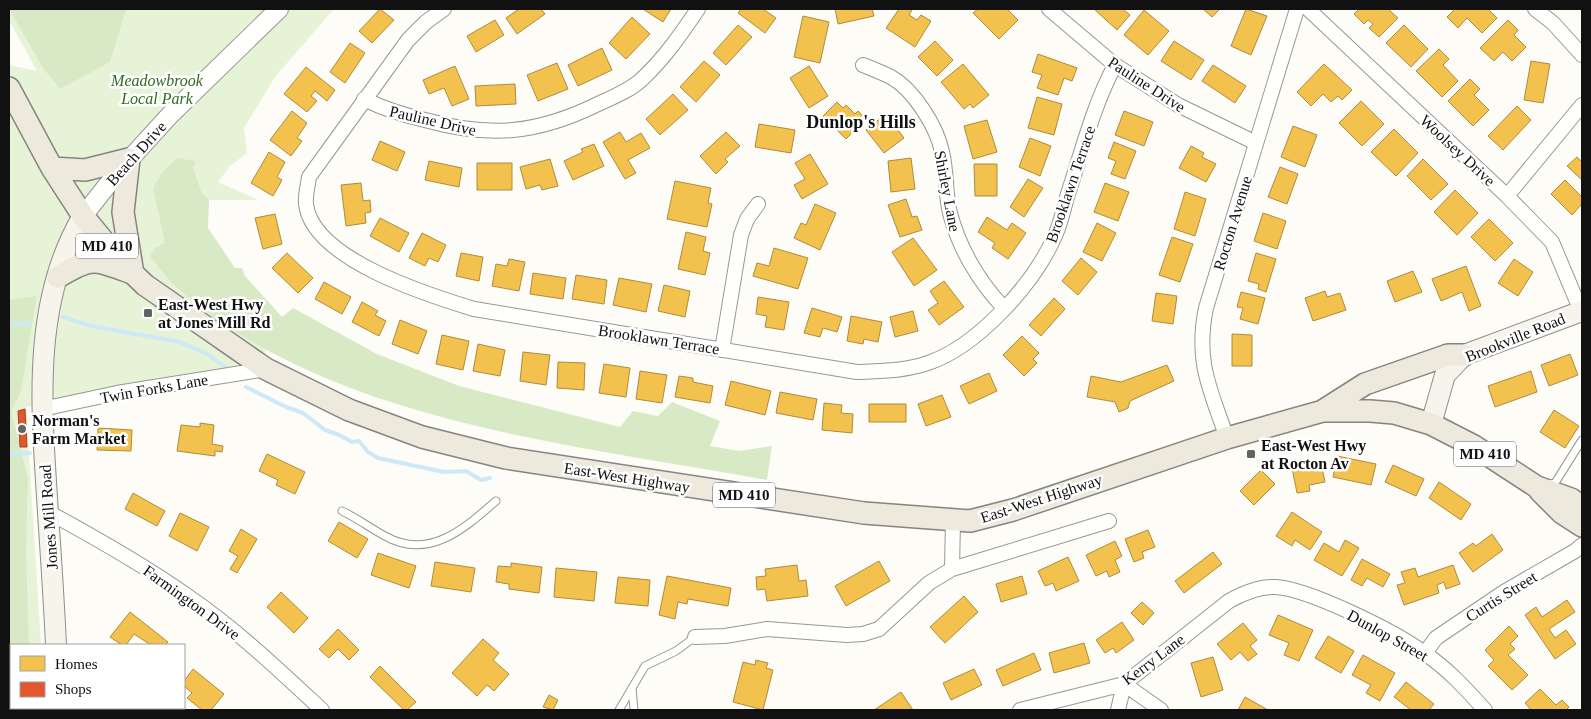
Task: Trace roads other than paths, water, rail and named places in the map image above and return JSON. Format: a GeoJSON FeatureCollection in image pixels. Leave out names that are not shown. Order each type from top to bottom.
{"type":"FeatureCollection","features":[{"type":"Feature","properties":{"kind":"main road","name":"East-West Highway"},"geometry":{"type":"LineString","coordinates":[[9,88],[52,168],[83,216],[133,274],[160,297],[266,369],[367,417],[422,437],[506,458],[864,514],[953,521],[970,520],[1013,510],[1227,438],[1323,411],[1370,410],[1431,424],[1474,446],[1537,487],[1562,513],[1582,526]]}},
{"type":"Feature","properties":{"kind":"main road"},"geometry":{"type":"LineString","coordinates":[[52,168],[85,170],[129,159],[123,212],[133,274],[103,263],[87,261],[58,278]]}},
{"type":"Feature","properties":{"kind":"main road","name":"Jones Mill Road"},"geometry":{"type":"LineString","coordinates":[[56,644],[42,409],[43,356],[58,278],[70,240],[83,216]]}},
{"type":"Feature","properties":{"kind":"main road","name":"Brookville Road"},"geometry":{"type":"LineString","coordinates":[[1431,424],[1445,375],[1464,355],[1582,311]]}},
{"type":"Feature","properties":{"kind":"main road"},"geometry":{"type":"LineString","coordinates":[[1323,411],[1365,384],[1448,355],[1464,355]]}},
{"type":"Feature","properties":{"kind":"main road","name":"East-West Highway"},"geometry":{"type":"LineString","coordinates":[[1537,487],[1571,499],[1582,507]]}},
{"type":"Feature","properties":{"kind":"street","name":"Beach Drive"},"geometry":{"type":"LineString","coordinates":[[83,216],[129,159],[170,115],[279,9]]}},
{"type":"Feature","properties":{"kind":"street","name":"Brooklawn Terrace"},"geometry":{"type":"LineString","coordinates":[[444,9],[426,22],[408,40],[309,177],[306,204],[315,228],[329,244],[373,271],[435,297],[474,309],[857,372],[896,371],[929,363],[957,350],[1004,308],[1034,273],[1054,240],[1102,90],[1115,65]]}},
{"type":"Feature","properties":{"kind":"street","name":"Pauline Drive"},"geometry":{"type":"LineString","coordinates":[[364,99],[384,110],[458,129],[485,132],[514,131],[569,118],[620,94],[640,81],[669,51],[698,9]]}},
{"type":"Feature","properties":{"kind":"street","name":"Pauline Drive"},"geometry":{"type":"LineString","coordinates":[[1049,9],[1115,65],[1178,106],[1256,143]]}},
{"type":"Feature","properties":{"kind":"street","name":"Rocton Avenue"},"geometry":{"type":"LineString","coordinates":[[1227,438],[1205,376],[1201,355],[1201,331],[1206,308],[1297,9]]}},
{"type":"Feature","properties":{"kind":"street","name":"Woolsey Drive"},"geometry":{"type":"LineString","coordinates":[[1308,9],[1507,196],[1552,242],[1582,311]]}},
{"type":"Feature","properties":{"kind":"street"},"geometry":{"type":"LineString","coordinates":[[1535,9],[1553,22],[1582,55]]}},
{"type":"Feature","properties":{"kind":"street","name":"Shirley Lane"},"geometry":{"type":"LineString","coordinates":[[864,65],[893,78],[915,99],[927,116],[942,151],[949,211],[958,240],[990,294],[1004,308]]}},
{"type":"Feature","properties":{"kind":"street"},"geometry":{"type":"LineString","coordinates":[[1507,196],[1582,105]]}},
{"type":"Feature","properties":{"kind":"street"},"geometry":{"type":"LineString","coordinates":[[722,350],[741,235],[747,219],[758,204]]}},
{"type":"Feature","properties":{"kind":"street","name":"Twin Forks Lane"},"geometry":{"type":"LineString","coordinates":[[42,409],[117,393],[266,369]]}},
{"type":"Feature","properties":{"kind":"street","name":"Farmington Drive"},"geometry":{"type":"LineString","coordinates":[[48,512],[131,558],[190,597],[258,650],[322,710]]}},
{"type":"Feature","properties":{"kind":"street"},"geometry":{"type":"LineString","coordinates":[[952,569],[953,521]]}},
{"type":"Feature","properties":{"kind":"street"},"geometry":{"type":"LineString","coordinates":[[695,637],[725,636],[767,629],[847,636],[863,634],[878,629],[929,583],[952,569],[1109,521]]}},
{"type":"Feature","properties":{"kind":"street","name":"Curtis Street"},"geometry":{"type":"LineString","coordinates":[[1424,653],[1436,638],[1504,592],[1575,551],[1582,545]]}},
{"type":"Feature","properties":{"kind":"street","name":"Dunlop Street"},"geometry":{"type":"LineString","coordinates":[[1275,586],[1303,592],[1373,624],[1424,653],[1467,690],[1485,710]]}},
{"type":"Feature","properties":{"kind":"street","name":"Kerry Lane"},"geometry":{"type":"LineString","coordinates":[[1020,710],[1124,684],[1229,601],[1248,590],[1275,586]]}},
{"type":"Feature","properties":{"kind":"street"},"geometry":{"type":"LineString","coordinates":[[1118,710],[1124,684],[1161,710]]}},
{"type":"Feature","properties":{"kind":"lane"},"geometry":{"type":"LineString","coordinates":[[1537,487],[1555,483],[1582,440]]}},
{"type":"Feature","properties":{"kind":"lane"},"geometry":{"type":"LineString","coordinates":[[342,511],[368,524],[385,537],[420,544],[433,543],[451,537],[496,501]]}},
{"type":"Feature","properties":{"kind":"lane"},"geometry":{"type":"LineString","coordinates":[[619,710],[645,666],[676,651],[695,637]]}},
{"type":"Feature","properties":{"kind":"lane"},"geometry":{"type":"LineString","coordinates":[[632,688],[634,710]]}},
{"type":"Feature","properties":{"kind":"waterway"},"geometry":{"type":"LineString","coordinates":[[63,317],[91,326],[180,342],[209,355],[229,370]]}},
{"type":"Feature","properties":{"kind":"waterway"},"geometry":{"type":"LineString","coordinates":[[9,324],[30,323]]}},
{"type":"Feature","properties":{"kind":"waterway"},"geometry":{"type":"LineString","coordinates":[[246,387],[286,407],[303,413],[325,430],[352,442],[359,441],[368,452],[378,458],[444,472],[466,471],[481,480],[490,478]]}},
{"type":"Feature","properties":{"kind":"waterway"},"geometry":{"type":"LineString","coordinates":[[9,454],[30,453]]}},
{"type":"Feature","properties":{"kind":"place","name":"East-West Hwy at Jones Mill Rd"},"geometry":{"type":"Point","coordinates":[148,313]}},
{"type":"Feature","properties":{"kind":"place","name":"Norman's Farm Market"},"geometry":{"type":"Point","coordinates":[22,429]}},
{"type":"Feature","properties":{"kind":"place","name":"East-West Hwy at Rocton Av"},"geometry":{"type":"Point","coordinates":[1251,454]}},
{"type":"Feature","properties":{"kind":"district","name":"Dunlop's Hills"},"geometry":{"type":"Point","coordinates":[861,122]}},
{"type":"Feature","properties":{"kind":"park label","name":"Meadowbrook Local Park"},"geometry":{"type":"Point","coordinates":[157,89]}}]}
